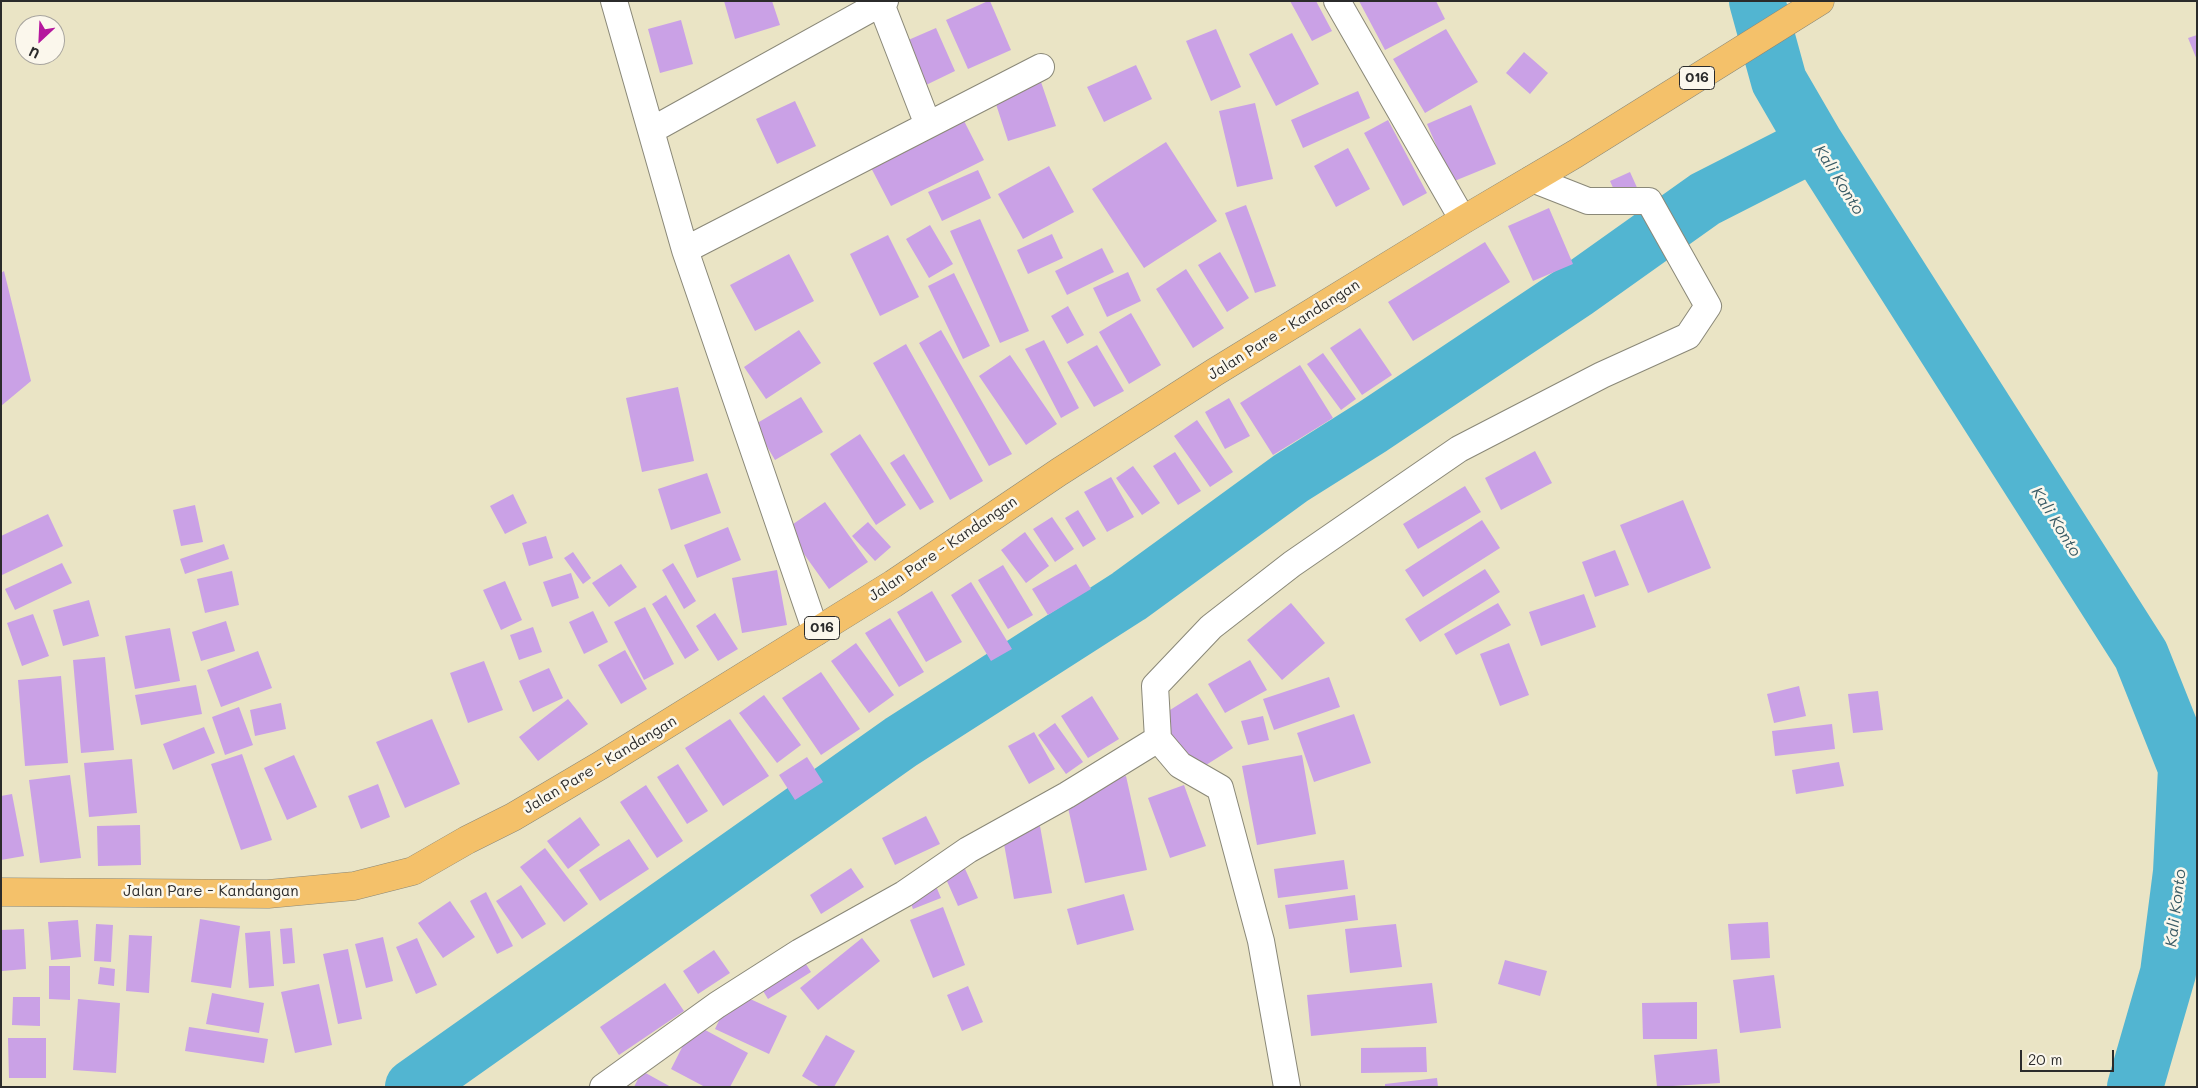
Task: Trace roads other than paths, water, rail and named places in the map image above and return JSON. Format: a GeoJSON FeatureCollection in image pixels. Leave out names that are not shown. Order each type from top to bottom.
{"type":"FeatureCollection","features":[{"type":"Feature","properties":{"kind":"main road","name":"Jalan Pare - Kandangan"},"geometry":{"type":"LineString","coordinates":[[1,892],[268,894],[354,886],[413,871],[467,840],[513,817],[601,765],[893,584],[1059,472],[1198,383],[1463,220],[1575,154],[1820,1]]}},
{"type":"Feature","properties":{"kind":"street"},"geometry":{"type":"LineString","coordinates":[[1337,1],[1463,220]]}},
{"type":"Feature","properties":{"kind":"street"},"geometry":{"type":"LineString","coordinates":[[616,2],[685,250],[816,632]]}},
{"type":"Feature","properties":{"kind":"street"},"geometry":{"type":"LineString","coordinates":[[652,130],[882,2],[928,125]]}},
{"type":"Feature","properties":{"kind":"street"},"geometry":{"type":"LineString","coordinates":[[685,250],[1041,66]]}},
{"type":"Feature","properties":{"kind":"street"},"geometry":{"type":"LineString","coordinates":[[1287,1087],[1261,941],[1220,788],[1180,765],[1158,740],[1155,686],[1211,627],[1292,564],[1459,449],[1602,375],[1688,336],[1708,306],[1649,201],[1588,201],[1532,179]]}},
{"type":"Feature","properties":{"kind":"street"},"geometry":{"type":"LineString","coordinates":[[603,1087],[717,1005],[800,952],[904,894],[968,850],[1068,795],[1158,740]]}},
{"type":"Feature","properties":{"kind":"waterway","name":"Kali Konto"},"geometry":{"type":"LineString","coordinates":[[1757,1],[1779,81],[1815,143],[2141,655],[2186,768],[2181,872],[2168,973],[2135,1087]]}},
{"type":"Feature","properties":{"kind":"waterway"},"geometry":{"type":"LineString","coordinates":[[413,1087],[901,742],[1129,596],[1291,478],[1372,427],[1577,290],[1705,199],[1815,143]]}}]}
